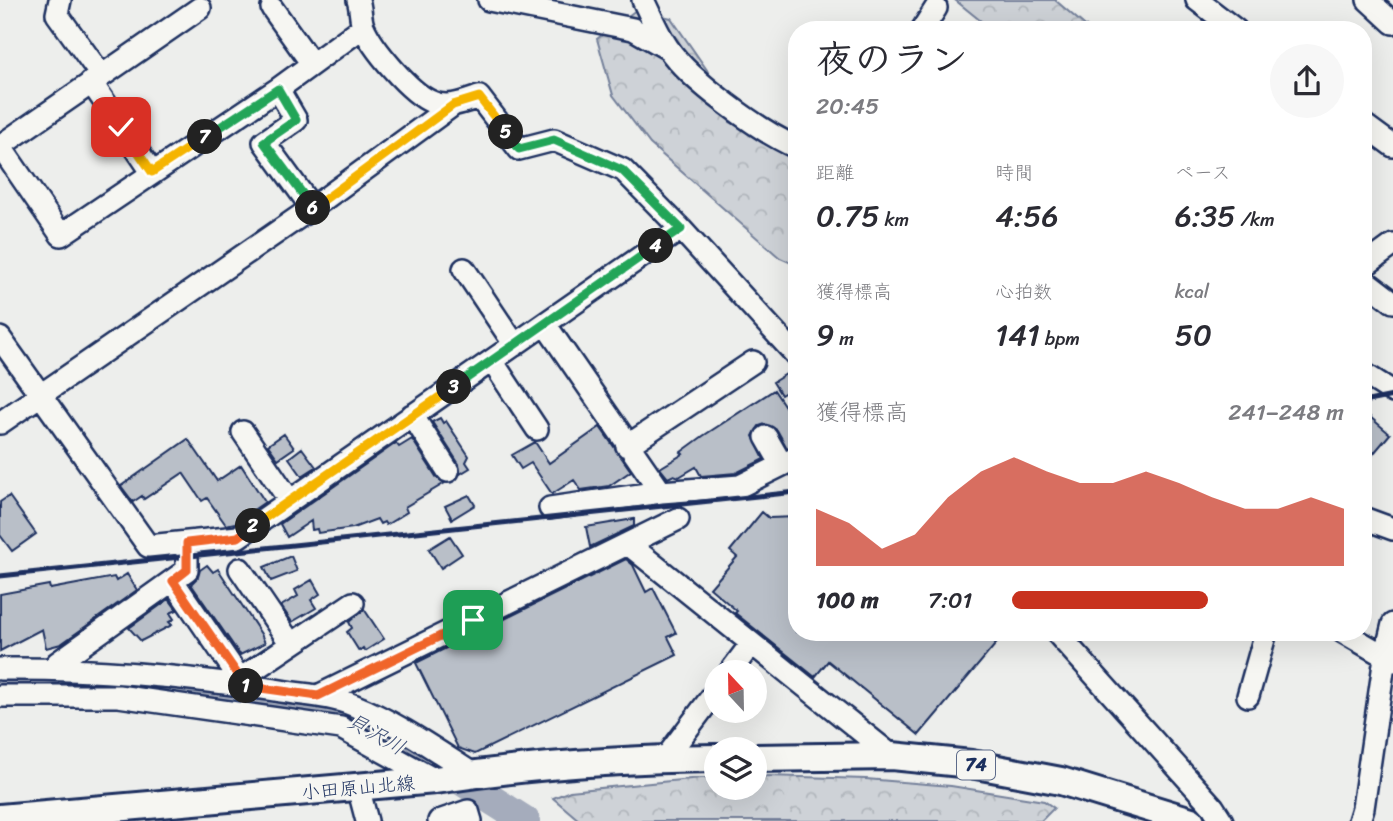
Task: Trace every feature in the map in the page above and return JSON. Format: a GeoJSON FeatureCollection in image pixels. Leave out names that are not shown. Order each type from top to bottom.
{"type":"FeatureCollection","features":[{"type":"Feature","properties":{"kind":"main road","name":"74"},"geometry":{"type":"LineString","coordinates":[[767,758],[892,756],[971,764],[1061,781],[1191,821]]}},
{"type":"Feature","properties":{"kind":"main road","name":"小田原山北線"},"geometry":{"type":"LineString","coordinates":[[0,818],[57,817],[473,774],[704,758]]}},
{"type":"Feature","properties":{"kind":"street"},"geometry":{"type":"LineString","coordinates":[[60,0],[57,14],[152,172]]}},
{"type":"Feature","properties":{"kind":"street"},"geometry":{"type":"LineString","coordinates":[[358,0],[363,27],[407,85],[433,103],[453,105]]}},
{"type":"Feature","properties":{"kind":"street"},"geometry":{"type":"LineString","coordinates":[[489,0],[633,29],[668,49]]}},
{"type":"Feature","properties":{"kind":"street"},"geometry":{"type":"LineString","coordinates":[[643,0],[668,49],[693,78],[742,114],[788,142]]}},
{"type":"Feature","properties":{"kind":"street"},"geometry":{"type":"LineString","coordinates":[[1197,0],[1224,21]]}},
{"type":"Feature","properties":{"kind":"street"},"geometry":{"type":"LineString","coordinates":[[1368,0],[1393,23]]}},
{"type":"Feature","properties":{"kind":"street"},"geometry":{"type":"LineString","coordinates":[[200,8],[0,146],[61,235],[278,89],[363,27]]}},
{"type":"Feature","properties":{"kind":"street"},"geometry":{"type":"LineString","coordinates":[[272,8],[312,64]]}},
{"type":"Feature","properties":{"kind":"street"},"geometry":{"type":"LineString","coordinates":[[928,21],[936,8]]}},
{"type":"Feature","properties":{"kind":"street"},"geometry":{"type":"LineString","coordinates":[[278,89],[296,120],[264,142],[312,208]]}},
{"type":"Feature","properties":{"kind":"street"},"geometry":{"type":"LineString","coordinates":[[0,423],[312,208],[453,105],[479,97],[519,149],[554,140],[622,170],[681,229],[788,346]]}},
{"type":"Feature","properties":{"kind":"street"},"geometry":{"type":"LineString","coordinates":[[1372,131],[1393,146]]}},
{"type":"Feature","properties":{"kind":"street"},"geometry":{"type":"LineString","coordinates":[[0,338],[148,546],[238,537],[681,229]]}},
{"type":"Feature","properties":{"kind":"street"},"geometry":{"type":"LineString","coordinates":[[1372,260],[1393,245]]}},
{"type":"Feature","properties":{"kind":"street"},"geometry":{"type":"LineString","coordinates":[[464,269],[515,345]]}},
{"type":"Feature","properties":{"kind":"street"},"geometry":{"type":"LineString","coordinates":[[1372,286],[1393,302]]}},
{"type":"Feature","properties":{"kind":"street"},"geometry":{"type":"LineString","coordinates":[[545,324],[661,492]]}},
{"type":"Feature","properties":{"kind":"street"},"geometry":{"type":"LineString","coordinates":[[492,361],[537,429]]}},
{"type":"Feature","properties":{"kind":"street"},"geometry":{"type":"LineString","coordinates":[[627,446],[753,362]]}},
{"type":"Feature","properties":{"kind":"street"},"geometry":{"type":"LineString","coordinates":[[1372,379],[1393,392]]}},
{"type":"Feature","properties":{"kind":"street"},"geometry":{"type":"LineString","coordinates":[[412,415],[448,471]]}},
{"type":"Feature","properties":{"kind":"street"},"geometry":{"type":"LineString","coordinates":[[243,432],[290,501]]}},
{"type":"Feature","properties":{"kind":"street"},"geometry":{"type":"LineString","coordinates":[[766,437],[788,460]]}},
{"type":"Feature","properties":{"kind":"street"},"geometry":{"type":"LineString","coordinates":[[550,509],[661,492],[740,486],[788,462]]}},
{"type":"Feature","properties":{"kind":"street"},"geometry":{"type":"LineString","coordinates":[[318,696],[678,519]]}},
{"type":"Feature","properties":{"kind":"street"},"geometry":{"type":"LineString","coordinates":[[1372,521],[1393,529]]}},
{"type":"Feature","properties":{"kind":"street"},"geometry":{"type":"LineString","coordinates":[[56,668],[57,663],[187,570],[187,543]]}},
{"type":"Feature","properties":{"kind":"street"},"geometry":{"type":"LineString","coordinates":[[628,544],[892,756]]}},
{"type":"Feature","properties":{"kind":"street"},"geometry":{"type":"LineString","coordinates":[[240,569],[291,644]]}},
{"type":"Feature","properties":{"kind":"street"},"geometry":{"type":"LineString","coordinates":[[173,581],[240,682]]}},
{"type":"Feature","properties":{"kind":"street"},"geometry":{"type":"LineString","coordinates":[[240,682],[353,603]]}},
{"type":"Feature","properties":{"kind":"street"},"geometry":{"type":"LineString","coordinates":[[1359,821],[1393,624]]}},
{"type":"Feature","properties":{"kind":"street"},"geometry":{"type":"LineString","coordinates":[[1064,641],[1213,807],[1222,821]]}},
{"type":"Feature","properties":{"kind":"street"},"geometry":{"type":"LineString","coordinates":[[1248,696],[1263,641]]}},
{"type":"Feature","properties":{"kind":"street"},"geometry":{"type":"LineString","coordinates":[[1358,641],[1389,659]]}},
{"type":"Feature","properties":{"kind":"street"},"geometry":{"type":"LineString","coordinates":[[739,660],[751,643]]}},
{"type":"Feature","properties":{"kind":"street"},"geometry":{"type":"LineString","coordinates":[[0,669],[109,670],[240,682],[350,703],[378,716],[473,774]]}},
{"type":"Feature","properties":{"kind":"street"},"geometry":{"type":"LineString","coordinates":[[0,696],[118,696],[341,728],[435,780]]}},
{"type":"Feature","properties":{"kind":"street"},"geometry":{"type":"LineString","coordinates":[[665,759],[704,707]]}},
{"type":"Feature","properties":{"kind":"street"},"geometry":{"type":"LineString","coordinates":[[358,786],[368,821]]}},
{"type":"Feature","properties":{"kind":"street"},"geometry":{"type":"LineString","coordinates":[[439,821],[468,811],[471,821]]}},
{"type":"Feature","properties":{"kind":"green space"},"geometry":{"type":"Polygon","coordinates":[[[955,0],[1055,0],[1080,21],[981,21],[955,0]]]}},
{"type":"Feature","properties":{"kind":"green space"},"geometry":{"type":"Polygon","coordinates":[[[636,10],[671,18],[707,70],[730,122],[788,151],[788,262],[780,258],[650,144],[613,95],[597,39],[636,10]]]}},
{"type":"Feature","properties":{"kind":"green space"},"geometry":{"type":"Polygon","coordinates":[[[767,776],[866,779],[951,786],[1044,801],[1054,808],[1041,821],[580,821],[553,798],[570,791],[704,778],[704,800],[767,800],[767,776]]]}},
{"type":"Feature","properties":{"kind":"building"},"geometry":{"type":"Polygon","coordinates":[[[788,373],[788,391],[781,395],[773,382],[788,373]]]}},
{"type":"Feature","properties":{"kind":"building"},"geometry":{"type":"Polygon","coordinates":[[[774,390],[788,411],[788,448],[777,430],[765,424],[759,426],[753,436],[764,459],[736,473],[701,476],[696,467],[679,477],[674,475],[668,478],[660,468],[683,454],[681,452],[774,390]]]}},
{"type":"Feature","properties":{"kind":"building"},"geometry":{"type":"Polygon","coordinates":[[[440,418],[443,423],[446,421],[469,456],[466,462],[470,468],[460,474],[459,464],[432,422],[440,418]]]}},
{"type":"Feature","properties":{"kind":"building"},"geometry":{"type":"Polygon","coordinates":[[[1372,419],[1390,434],[1372,455],[1372,419]]]}},
{"type":"Feature","properties":{"kind":"building"},"geometry":{"type":"Polygon","coordinates":[[[600,427],[631,471],[609,486],[581,490],[574,480],[552,494],[531,463],[521,469],[512,455],[535,442],[549,463],[600,427]]]}},
{"type":"Feature","properties":{"kind":"building"},"geometry":{"type":"Polygon","coordinates":[[[284,434],[294,448],[278,459],[268,445],[284,434]]]}},
{"type":"Feature","properties":{"kind":"building"},"geometry":{"type":"Polygon","coordinates":[[[188,439],[217,481],[241,465],[265,502],[235,523],[226,525],[207,498],[202,501],[183,473],[144,499],[142,496],[133,502],[121,486],[188,439]]]}},
{"type":"Feature","properties":{"kind":"building"},"geometry":{"type":"Polygon","coordinates":[[[412,439],[437,478],[445,483],[405,507],[407,512],[386,525],[384,522],[380,524],[377,519],[353,528],[318,533],[317,529],[312,530],[311,521],[287,537],[280,524],[396,443],[399,447],[412,439]]]}},
{"type":"Feature","properties":{"kind":"building"},"geometry":{"type":"Polygon","coordinates":[[[302,448],[316,467],[302,476],[289,458],[302,448]]]}},
{"type":"Feature","properties":{"kind":"building"},"geometry":{"type":"Polygon","coordinates":[[[469,495],[475,505],[452,519],[445,506],[469,495]]]}},
{"type":"Feature","properties":{"kind":"building"},"geometry":{"type":"Polygon","coordinates":[[[9,496],[36,534],[12,551],[0,535],[0,502],[9,496]]]}},
{"type":"Feature","properties":{"kind":"building"},"geometry":{"type":"Polygon","coordinates":[[[762,512],[769,518],[788,517],[788,641],[998,641],[919,735],[828,661],[815,677],[735,613],[737,611],[710,588],[737,557],[730,551],[762,512]]]}},
{"type":"Feature","properties":{"kind":"building"},"geometry":{"type":"Polygon","coordinates":[[[634,519],[634,526],[590,547],[586,527],[634,519]]]}},
{"type":"Feature","properties":{"kind":"building"},"geometry":{"type":"Polygon","coordinates":[[[450,536],[462,554],[441,568],[429,549],[450,536]]]}},
{"type":"Feature","properties":{"kind":"building"},"geometry":{"type":"Polygon","coordinates":[[[291,556],[297,571],[271,581],[264,567],[291,556]]]}},
{"type":"Feature","properties":{"kind":"building"},"geometry":{"type":"Polygon","coordinates":[[[626,559],[633,565],[646,592],[653,588],[676,633],[668,637],[677,655],[475,754],[458,748],[416,663],[626,559]]]}},
{"type":"Feature","properties":{"kind":"building"},"geometry":{"type":"Polygon","coordinates":[[[207,565],[213,572],[218,569],[265,643],[240,655],[191,584],[198,577],[200,570],[207,565]]]}},
{"type":"Feature","properties":{"kind":"building"},"geometry":{"type":"Polygon","coordinates":[[[127,574],[137,590],[61,644],[46,648],[42,629],[0,651],[0,594],[49,585],[50,589],[114,577],[116,581],[127,574]]]}},
{"type":"Feature","properties":{"kind":"building"},"geometry":{"type":"Polygon","coordinates":[[[312,580],[320,594],[311,600],[316,608],[292,622],[281,606],[298,596],[295,590],[312,580]]]}},
{"type":"Feature","properties":{"kind":"building"},"geometry":{"type":"Polygon","coordinates":[[[169,599],[177,610],[170,613],[174,619],[169,622],[172,625],[141,641],[129,628],[169,599]]]}},
{"type":"Feature","properties":{"kind":"building"},"geometry":{"type":"Polygon","coordinates":[[[364,609],[384,639],[365,651],[363,648],[359,651],[347,632],[352,628],[349,622],[364,609]]]}},
{"type":"Feature","properties":{"kind":"waterway","name":"貝沢川"},"geometry":{"type":"LineString","coordinates":[[0,681],[107,682],[347,715],[453,775],[525,821]]}},
{"type":"Feature","properties":{"kind":"railway"},"geometry":{"type":"LineString","coordinates":[[1372,400],[1393,396]]}},
{"type":"Feature","properties":{"kind":"railway"},"geometry":{"type":"LineString","coordinates":[[0,576],[788,493]]}},
{"type":"Feature","properties":{"kind":"route"},"geometry":{"type":"LineString","coordinates":[[121,127],[152,172],[278,89],[296,120],[264,142],[312,208],[453,105],[479,97],[519,149],[554,140],[622,170],[681,229],[238,537],[187,543],[187,570],[173,581],[240,678],[240,685],[318,696],[473,620]]}}]}
